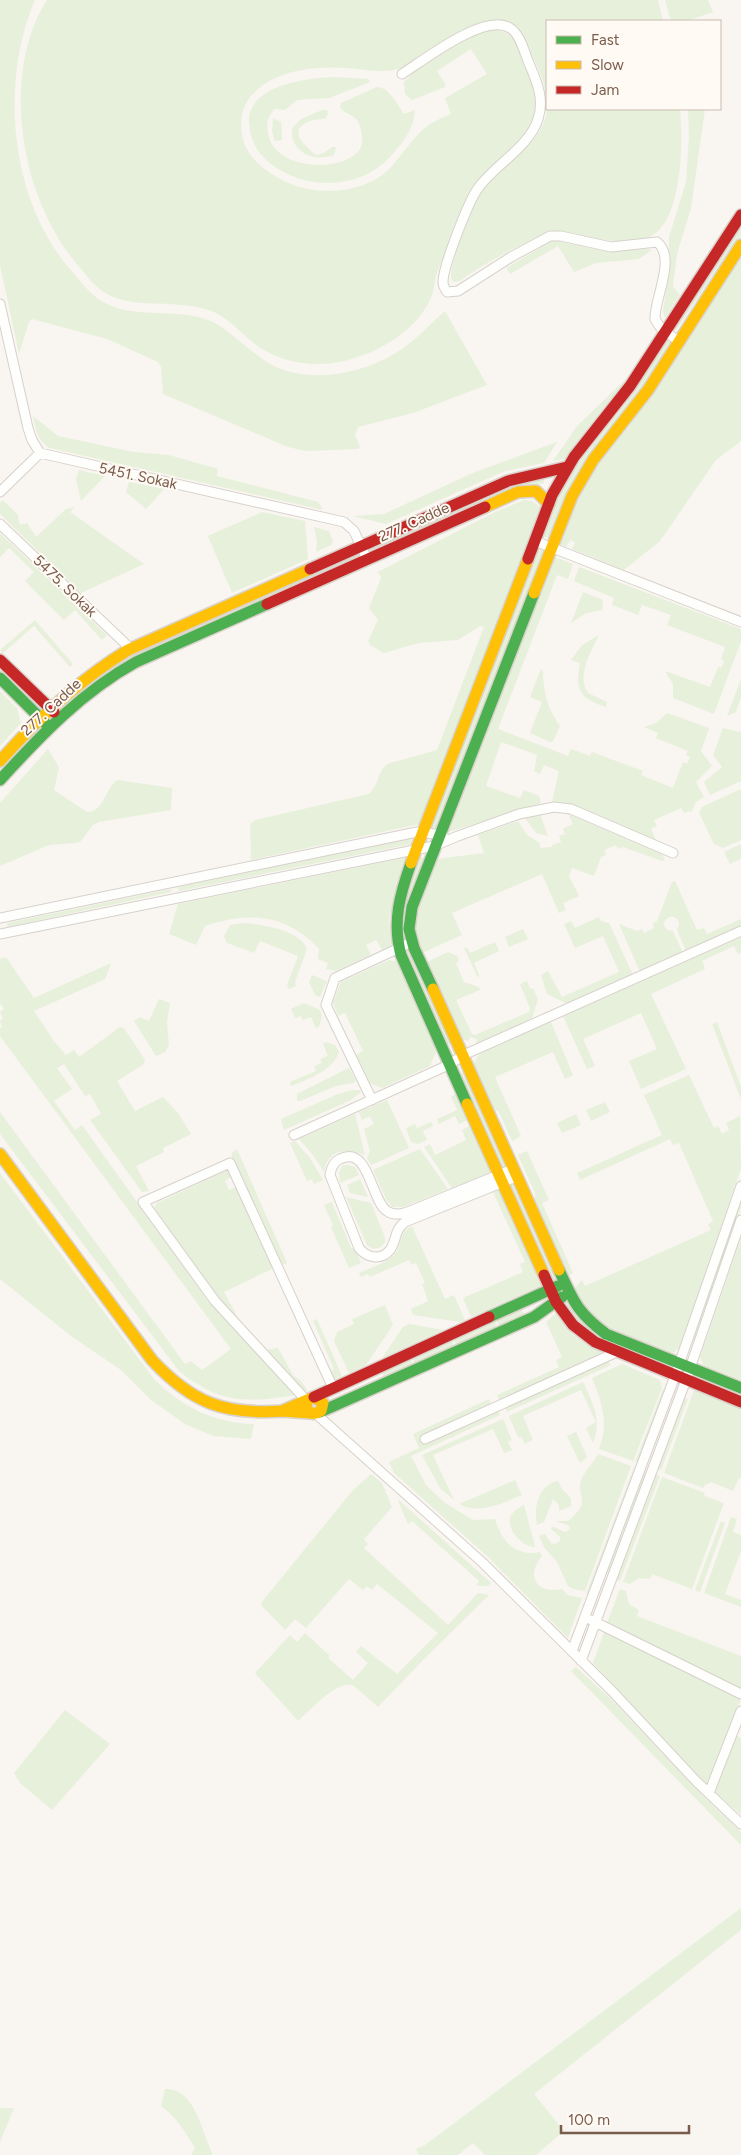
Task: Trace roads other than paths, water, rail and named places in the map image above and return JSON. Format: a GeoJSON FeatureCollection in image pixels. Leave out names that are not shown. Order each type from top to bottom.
{"type":"FeatureCollection","features":[{"type":"Feature","properties":{"kind":"street"},"geometry":{"type":"LineString","coordinates":[[402,74],[469,33],[490,26],[504,26],[512,29],[518,38],[540,91],[541,104],[535,126],[519,147],[484,181],[469,205],[444,274],[444,286],[447,292],[458,291],[550,236],[560,236],[612,247],[657,242],[663,249],[664,265],[655,317],[664,331],[678,341]]}},
{"type":"Feature","properties":{"kind":"street"},"geometry":{"type":"LineString","coordinates":[[741,214],[630,386],[567,467],[549,504],[416,850],[396,915],[395,931],[398,948],[556,1302],[566,1317],[581,1332],[595,1342],[741,1402]]}},
{"type":"Feature","properties":{"kind":"street"},"geometry":{"type":"LineString","coordinates":[[741,245],[642,398],[586,471],[563,515],[434,846],[411,914],[409,929],[412,942],[462,1056],[566,1287],[581,1314],[602,1331],[741,1388]]}},
{"type":"Feature","properties":{"kind":"street"},"geometry":{"type":"LineString","coordinates":[[0,304],[28,428],[32,440],[40,453],[0,492]]}},
{"type":"Feature","properties":{"kind":"street","name":"5451. Sokak"},"geometry":{"type":"LineString","coordinates":[[40,453],[344,522],[352,528],[367,559]]}},
{"type":"Feature","properties":{"kind":"street","name":"277. Cadde"},"geometry":{"type":"LineString","coordinates":[[0,761],[50,707],[96,670],[131,649],[508,481],[567,467]]}},
{"type":"Feature","properties":{"kind":"street","name":"277. Cadde"},"geometry":{"type":"LineString","coordinates":[[0,780],[59,716],[98,684],[123,668],[518,492],[536,491],[549,504]]}},
{"type":"Feature","properties":{"kind":"street","name":"5475. Sokak"},"geometry":{"type":"LineString","coordinates":[[0,524],[131,649]]}},
{"type":"Feature","properties":{"kind":"street"},"geometry":{"type":"LineString","coordinates":[[535,541],[741,622]]}},
{"type":"Feature","properties":{"kind":"street"},"geometry":{"type":"LineString","coordinates":[[0,660],[59,716]]}},
{"type":"Feature","properties":{"kind":"street"},"geometry":{"type":"LineString","coordinates":[[0,678],[49,726]]}},
{"type":"Feature","properties":{"kind":"street"},"geometry":{"type":"LineString","coordinates":[[0,934],[434,846],[530,811],[546,808],[561,807],[673,853]]}},
{"type":"Feature","properties":{"kind":"street"},"geometry":{"type":"LineString","coordinates":[[0,918],[423,832],[458,836]]}},
{"type":"Feature","properties":{"kind":"street"},"geometry":{"type":"LineString","coordinates":[[294,1135],[450,1064],[462,1056],[741,931]]}},
{"type":"Feature","properties":{"kind":"street"},"geometry":{"type":"LineString","coordinates":[[372,1100],[326,1005],[335,978],[412,942]]}},
{"type":"Feature","properties":{"kind":"street"},"geometry":{"type":"LineString","coordinates":[[0,1154],[152,1360],[172,1382],[196,1399],[225,1410],[254,1413],[282,1411],[316,1413],[534,1317],[556,1302],[566,1287]]}},
{"type":"Feature","properties":{"kind":"street"},"geometry":{"type":"LineString","coordinates":[[501,1179],[410,1211],[394,1214],[387,1211],[381,1205],[364,1166],[358,1160],[346,1156],[338,1159],[330,1172],[331,1180],[359,1248],[374,1257],[385,1254],[391,1248],[400,1226],[515,1173]]}},
{"type":"Feature","properties":{"kind":"street"},"geometry":{"type":"LineString","coordinates":[[316,1413],[323,1403],[320,1399],[310,1399],[215,1301],[144,1202],[230,1163],[333,1388]]}},
{"type":"Feature","properties":{"kind":"street"},"geometry":{"type":"LineString","coordinates":[[582,1661],[681,1378],[741,1186]]}},
{"type":"Feature","properties":{"kind":"street"},"geometry":{"type":"LineString","coordinates":[[394,1214],[400,1226]]}},
{"type":"Feature","properties":{"kind":"street"},"geometry":{"type":"LineString","coordinates":[[685,1366],[741,1220]]}},
{"type":"Feature","properties":{"kind":"street"},"geometry":{"type":"LineString","coordinates":[[282,1411],[551,1289],[566,1287]]}},
{"type":"Feature","properties":{"kind":"street"},"geometry":{"type":"LineString","coordinates":[[526,1300],[534,1317]]}},
{"type":"Feature","properties":{"kind":"street"},"geometry":{"type":"LineString","coordinates":[[425,1439],[617,1352]]}},
{"type":"Feature","properties":{"kind":"street"},"geometry":{"type":"LineString","coordinates":[[572,1651],[681,1378]]}},
{"type":"Feature","properties":{"kind":"street"},"geometry":{"type":"LineString","coordinates":[[348,1381],[355,1396]]}},
{"type":"Feature","properties":{"kind":"street"},"geometry":{"type":"LineString","coordinates":[[310,1399],[306,1409],[316,1413],[463,1545],[582,1661],[741,1824]]}},
{"type":"Feature","properties":{"kind":"street"},"geometry":{"type":"LineString","coordinates":[[584,1617],[741,1694]]}},
{"type":"Feature","properties":{"kind":"street"},"geometry":{"type":"LineString","coordinates":[[709,1793],[741,1711]]}}]}
